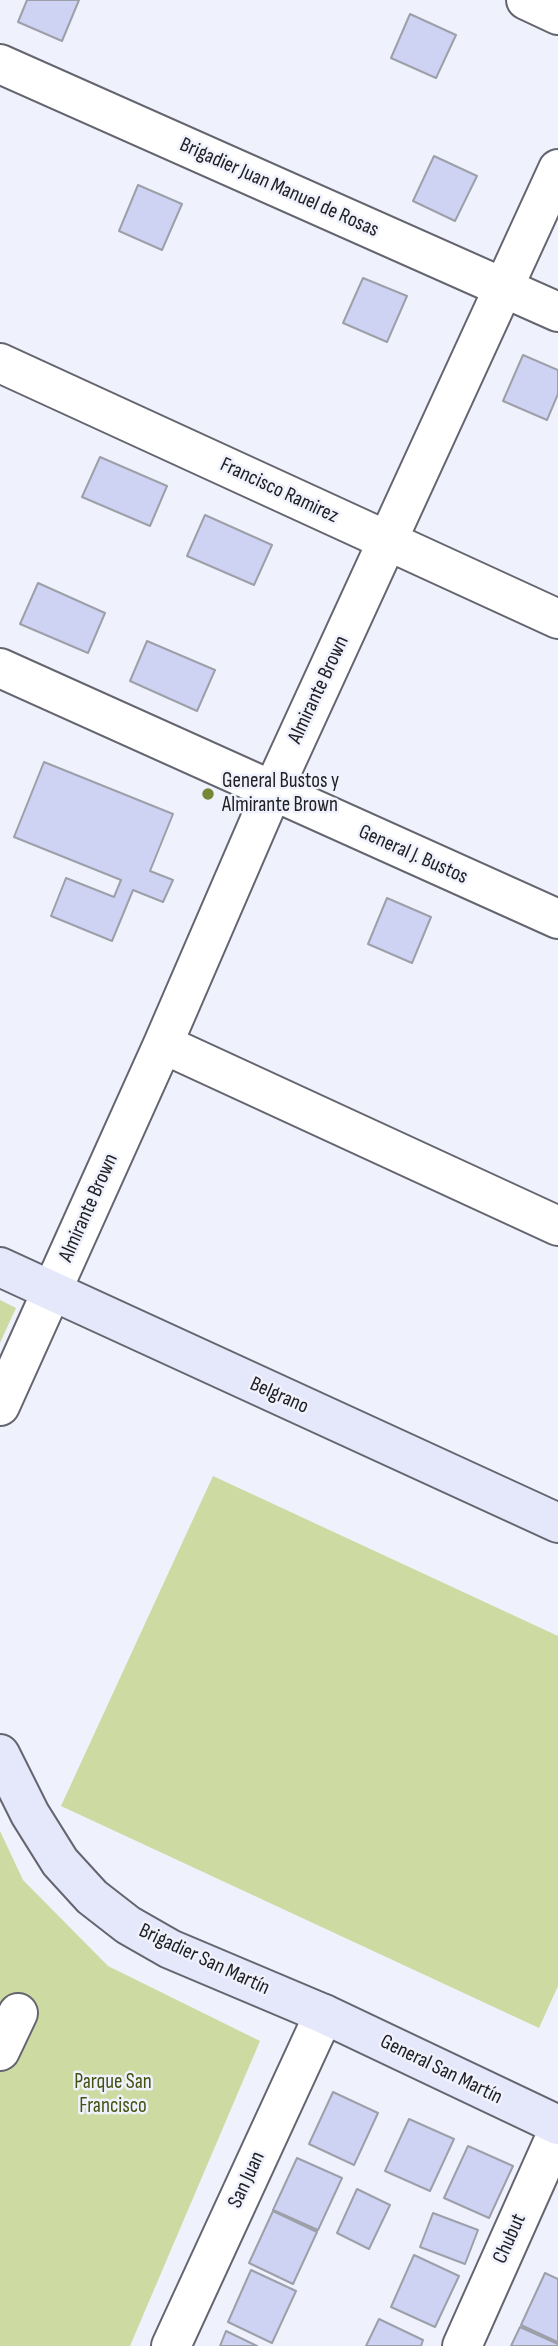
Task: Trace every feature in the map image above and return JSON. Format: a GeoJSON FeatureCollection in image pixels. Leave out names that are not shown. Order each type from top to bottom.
{"type":"FeatureCollection","features":[{"type":"Feature","properties":{"kind":"main road","name":"Belgrano"},"geometry":{"type":"LineString","coordinates":[[0,1267],[558,1523]]}},
{"type":"Feature","properties":{"kind":"main road","name":"Brigadier San Martín"},"geometry":{"type":"LineString","coordinates":[[0,1754],[30,1814],[60,1862],[92,1897],[128,1925],[170,1949],[324,2014]]}},
{"type":"Feature","properties":{"kind":"main road","name":"General San Martín"},"geometry":{"type":"LineString","coordinates":[[324,2014],[558,2125]]}},
{"type":"Feature","properties":{"kind":"street"},"geometry":{"type":"LineString","coordinates":[[526,0],[558,15]]}},
{"type":"Feature","properties":{"kind":"street","name":"Brigadier Juan Manuel de Rosas"},"geometry":{"type":"LineString","coordinates":[[0,64],[558,312]]}},
{"type":"Feature","properties":{"kind":"street","name":"Almirante Brown"},"geometry":{"type":"LineString","coordinates":[[0,1406],[163,1044],[272,792],[558,169]]}},
{"type":"Feature","properties":{"kind":"street","name":"Francisco Ramirez"},"geometry":{"type":"LineString","coordinates":[[0,363],[558,619]]}},
{"type":"Feature","properties":{"kind":"street","name":"General J. Bustos"},"geometry":{"type":"LineString","coordinates":[[0,668],[558,919]]}},
{"type":"Feature","properties":{"kind":"street"},"geometry":{"type":"LineString","coordinates":[[163,1044],[558,1226]]}},
{"type":"Feature","properties":{"kind":"street"},"geometry":{"type":"LineString","coordinates":[[0,2051],[18,2013]]}},
{"type":"Feature","properties":{"kind":"street","name":"San Juan"},"geometry":{"type":"LineString","coordinates":[[171,2346],[324,2014]]}},
{"type":"Feature","properties":{"kind":"street","name":"Chubut"},"geometry":{"type":"LineString","coordinates":[[462,2346],[558,2131]]}},
{"type":"Feature","properties":{"kind":"green space"},"geometry":{"type":"Polygon","coordinates":[[[0,1300],[16,1308],[0,1343],[0,1300]]]}},
{"type":"Feature","properties":{"kind":"green space"},"geometry":{"type":"Polygon","coordinates":[[[213,1476],[558,1636],[558,1986],[539,2028],[61,1806],[213,1476]]]}},
{"type":"Feature","properties":{"kind":"green space","name":"Parque San Francisco"},"geometry":{"type":"Polygon","coordinates":[[[0,1831],[23,1880],[108,1966],[260,2041],[130,2346],[0,2346],[0,1831]]]}},
{"type":"Feature","properties":{"kind":"building"},"geometry":{"type":"Polygon","coordinates":[[[27,0],[79,0],[62,41],[18,22],[27,0]]]}},
{"type":"Feature","properties":{"kind":"building"},"geometry":{"type":"Polygon","coordinates":[[[410,14],[456,35],[436,78],[391,58],[410,14]]]}},
{"type":"Feature","properties":{"kind":"building"},"geometry":{"type":"Polygon","coordinates":[[[434,156],[477,176],[455,221],[413,201],[434,156]]]}},
{"type":"Feature","properties":{"kind":"building"},"geometry":{"type":"Polygon","coordinates":[[[138,185],[182,204],[162,250],[119,231],[138,185]]]}},
{"type":"Feature","properties":{"kind":"building"},"geometry":{"type":"Polygon","coordinates":[[[363,278],[407,296],[387,342],[343,323],[363,278]]]}},
{"type":"Feature","properties":{"kind":"building"},"geometry":{"type":"Polygon","coordinates":[[[523,355],[558,370],[558,394],[547,420],[503,401],[523,355]]]}},
{"type":"Feature","properties":{"kind":"building"},"geometry":{"type":"Polygon","coordinates":[[[100,457],[167,486],[150,526],[82,497],[100,457]]]}},
{"type":"Feature","properties":{"kind":"building"},"geometry":{"type":"Polygon","coordinates":[[[205,515],[272,545],[254,585],[187,556],[205,515]]]}},
{"type":"Feature","properties":{"kind":"building"},"geometry":{"type":"Polygon","coordinates":[[[38,583],[105,613],[88,653],[20,624],[38,583]]]}},
{"type":"Feature","properties":{"kind":"building"},"geometry":{"type":"Polygon","coordinates":[[[147,641],[215,670],[197,711],[130,681],[147,641]]]}},
{"type":"Feature","properties":{"kind":"building"},"geometry":{"type":"Polygon","coordinates":[[[44,762],[173,814],[150,871],[173,880],[163,902],[133,890],[112,941],[51,916],[66,878],[114,897],[121,880],[14,837],[44,762]]]}},
{"type":"Feature","properties":{"kind":"building"},"geometry":{"type":"Polygon","coordinates":[[[387,898],[431,917],[412,963],[368,944],[387,898]]]}},
{"type":"Feature","properties":{"kind":"building"},"geometry":{"type":"Polygon","coordinates":[[[333,2092],[378,2113],[354,2165],[309,2144],[333,2092]]]}},
{"type":"Feature","properties":{"kind":"building"},"geometry":{"type":"Polygon","coordinates":[[[409,2119],[454,2139],[430,2191],[385,2171],[409,2119]]]}},
{"type":"Feature","properties":{"kind":"building"},"geometry":{"type":"Polygon","coordinates":[[[468,2146],[513,2166],[489,2218],[444,2198],[468,2146]]]}},
{"type":"Feature","properties":{"kind":"building"},"geometry":{"type":"Polygon","coordinates":[[[297,2158],[342,2178],[318,2230],[273,2210],[297,2158]]]}},
{"type":"Feature","properties":{"kind":"building"},"geometry":{"type":"Polygon","coordinates":[[[357,2189],[390,2205],[369,2249],[337,2233],[357,2189]]]}},
{"type":"Feature","properties":{"kind":"building"},"geometry":{"type":"Polygon","coordinates":[[[273,2211],[317,2232],[293,2284],[249,2263],[273,2211]]]}},
{"type":"Feature","properties":{"kind":"building"},"geometry":{"type":"Polygon","coordinates":[[[433,2213],[478,2230],[465,2264],[420,2247],[433,2213]]]}},
{"type":"Feature","properties":{"kind":"building"},"geometry":{"type":"Polygon","coordinates":[[[414,2255],[459,2276],[435,2327],[391,2307],[414,2255]]]}},
{"type":"Feature","properties":{"kind":"building"},"geometry":{"type":"Polygon","coordinates":[[[251,2270],[296,2291],[272,2343],[228,2322],[251,2270]]]}},
{"type":"Feature","properties":{"kind":"building"},"geometry":{"type":"Polygon","coordinates":[[[545,2273],[558,2279],[558,2342],[521,2325],[545,2273]]]}},
{"type":"Feature","properties":{"kind":"building"},"geometry":{"type":"Polygon","coordinates":[[[379,2319],[423,2340],[421,2346],[366,2346],[379,2319]]]}},
{"type":"Feature","properties":{"kind":"building"},"geometry":{"type":"Polygon","coordinates":[[[520,2327],[558,2344],[558,2346],[511,2346],[520,2327]]]}},
{"type":"Feature","properties":{"kind":"building"},"geometry":{"type":"Polygon","coordinates":[[[226,2331],[257,2346],[220,2346],[226,2331]]]}},
{"type":"Feature","properties":{"kind":"place","name":"General Bustos y Almirante Brown"},"geometry":{"type":"Point","coordinates":[208,794]}}]}
